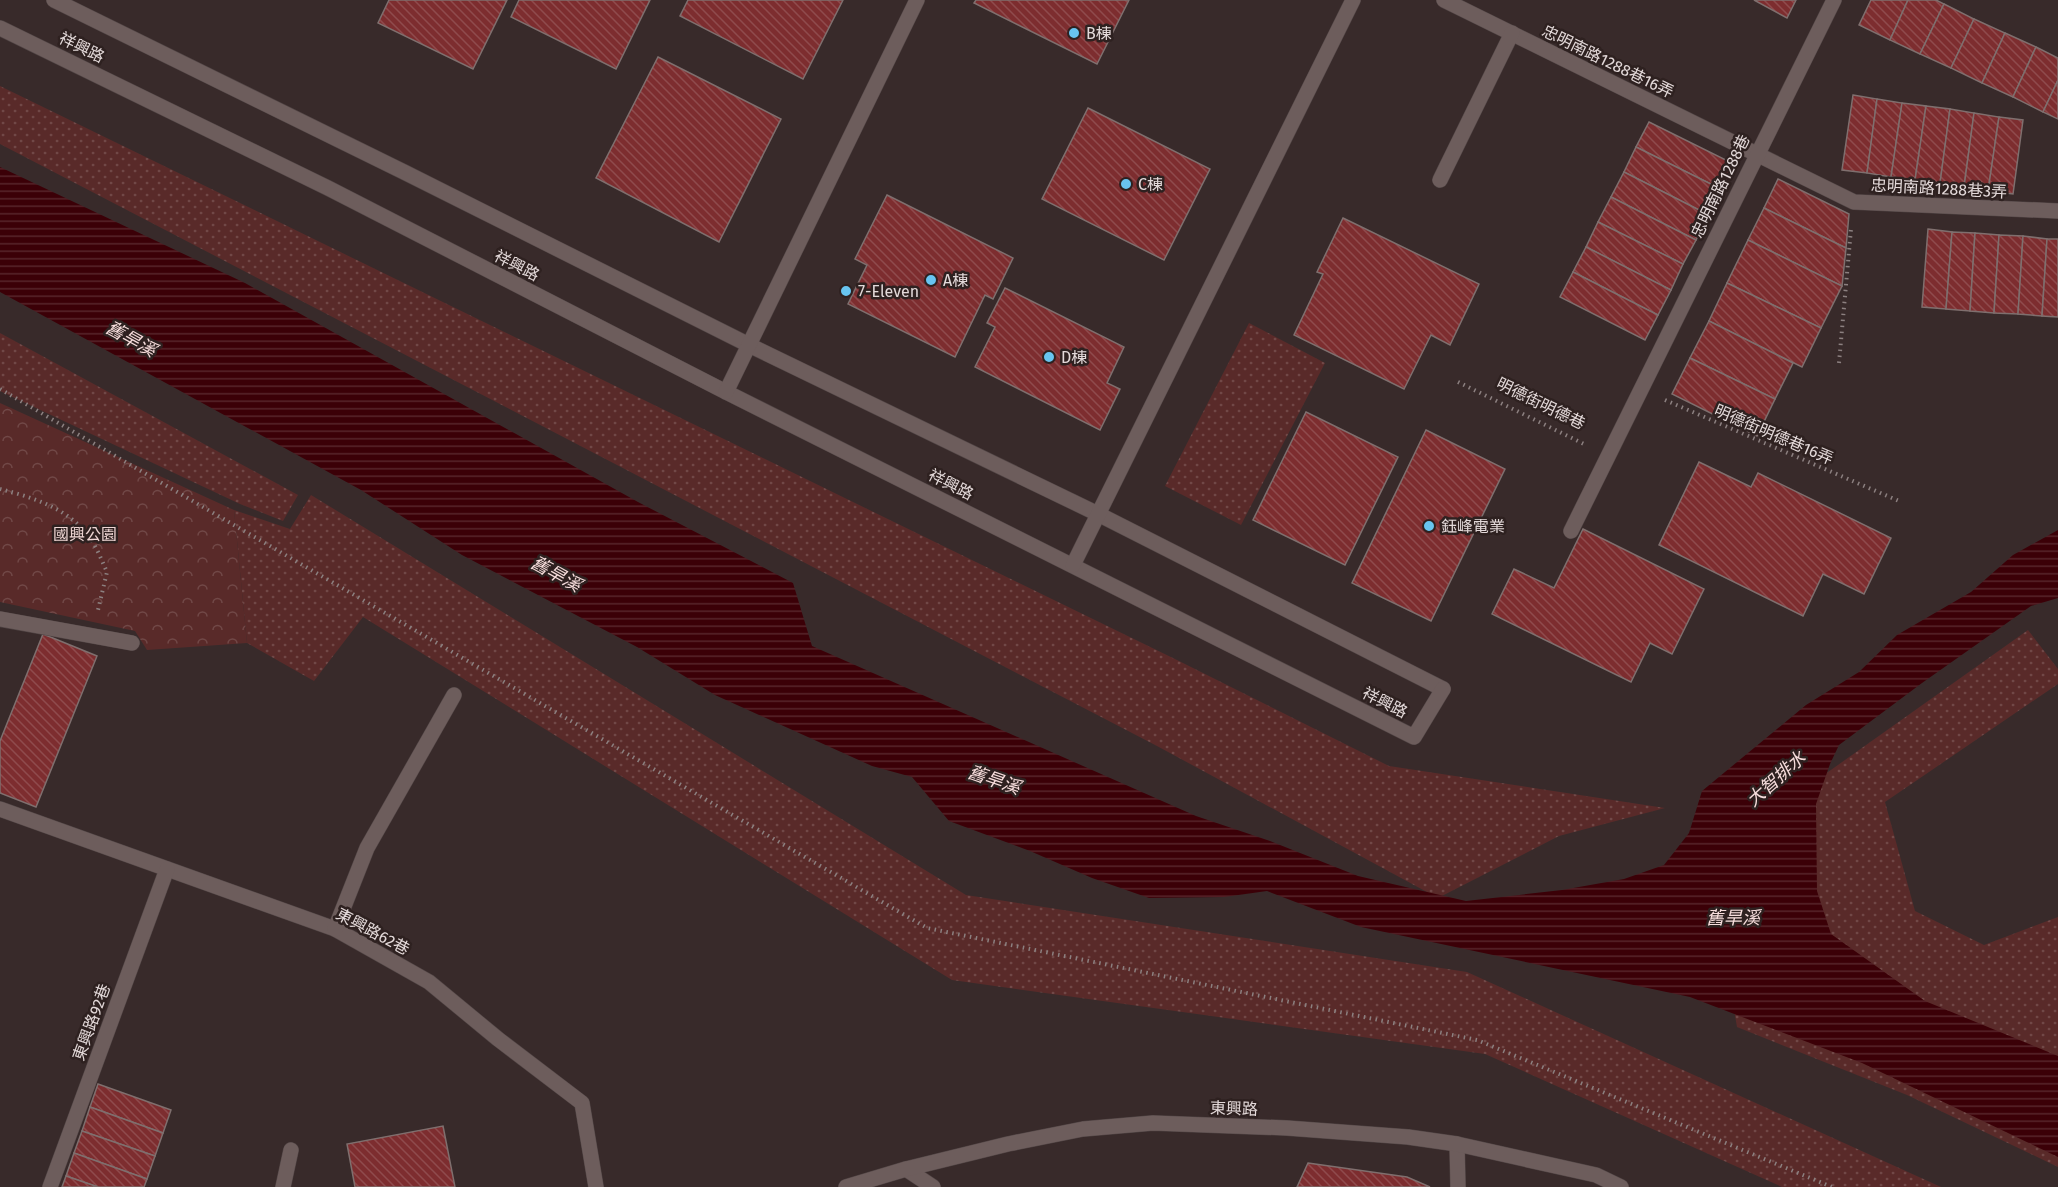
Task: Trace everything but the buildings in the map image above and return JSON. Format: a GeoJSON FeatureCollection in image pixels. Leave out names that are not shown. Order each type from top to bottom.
{"type":"FeatureCollection","features":[{"type":"Feature","properties":{"kind":"street","name":"祥興路"},"geometry":{"type":"LineString","coordinates":[[0,28],[317,183],[726,392],[1414,737],[1443,689],[1098,514],[749,345],[54,0]]}},
{"type":"Feature","properties":{"kind":"street"},"geometry":{"type":"LineString","coordinates":[[726,392],[917,0]]}},
{"type":"Feature","properties":{"kind":"street"},"geometry":{"type":"LineString","coordinates":[[1073,565],[1353,0]]}},
{"type":"Feature","properties":{"kind":"street","name":"忠明南路1288巷16弄"},"geometry":{"type":"LineString","coordinates":[[1444,0],[1756,154]]}},
{"type":"Feature","properties":{"kind":"street","name":"忠明南路1288巷"},"geometry":{"type":"LineString","coordinates":[[1640,390],[1834,0]]}},
{"type":"Feature","properties":{"kind":"street"},"geometry":{"type":"LineString","coordinates":[[1440,180],[1512,33]]}},
{"type":"Feature","properties":{"kind":"street","name":"忠明南路1288巷3弄"},"geometry":{"type":"LineString","coordinates":[[1756,154],[1854,202],[2058,211]]}},
{"type":"Feature","properties":{"kind":"street"},"geometry":{"type":"LineString","coordinates":[[1570,531],[1640,390]]}},
{"type":"Feature","properties":{"kind":"street"},"geometry":{"type":"LineString","coordinates":[[0,619],[132,643]]}},
{"type":"Feature","properties":{"kind":"street"},"geometry":{"type":"LineString","coordinates":[[335,929],[367,848],[454,695]]}},
{"type":"Feature","properties":{"kind":"street","name":"東興路62巷"},"geometry":{"type":"LineString","coordinates":[[0,810],[335,929],[429,982],[498,1039],[582,1103],[596,1187]]}},
{"type":"Feature","properties":{"kind":"street","name":"東興路92巷"},"geometry":{"type":"LineString","coordinates":[[50,1187],[167,870]]}},
{"type":"Feature","properties":{"kind":"street","name":"東興路"},"geometry":{"type":"LineString","coordinates":[[846,1187],[906,1169],[1008,1144],[1083,1129],[1153,1123],[1287,1128],[1408,1137],[1457,1144],[1596,1174],[1621,1187]]}},
{"type":"Feature","properties":{"kind":"street"},"geometry":{"type":"LineString","coordinates":[[1457,1144],[1458,1187]]}},
{"type":"Feature","properties":{"kind":"street"},"geometry":{"type":"LineString","coordinates":[[283,1187],[291,1150]]}},
{"type":"Feature","properties":{"kind":"street"},"geometry":{"type":"LineString","coordinates":[[906,1169],[933,1187]]}},
{"type":"Feature","properties":{"kind":"path"},"geometry":{"type":"LineString","coordinates":[[1839,363],[1854,202]]}},
{"type":"Feature","properties":{"kind":"path","name":"明德街明德巷"},"geometry":{"type":"LineString","coordinates":[[1458,382],[1607,455]]}},
{"type":"Feature","properties":{"kind":"path"},"geometry":{"type":"LineString","coordinates":[[0,388],[927,928],[1478,1040],[1832,1187]]}},
{"type":"Feature","properties":{"kind":"path","name":"明德街明德巷16弄"},"geometry":{"type":"LineString","coordinates":[[1640,390],[1899,501]]}},
{"type":"Feature","properties":{"kind":"path"},"geometry":{"type":"LineString","coordinates":[[0,489],[22,494],[62,511],[89,537],[107,572],[96,619],[84,634]]}},
{"type":"Feature","properties":{"kind":"green space"},"geometry":{"type":"Polygon","coordinates":[[[0,86],[1177,660],[1389,766],[1665,808],[1559,836],[1438,898],[1157,746],[0,144],[0,86]]]}},
{"type":"Feature","properties":{"kind":"green space"},"geometry":{"type":"Polygon","coordinates":[[[1249,323],[1325,363],[1241,525],[1165,486],[1249,323]]]}},
{"type":"Feature","properties":{"kind":"green space"},"geometry":{"type":"Polygon","coordinates":[[[0,333],[298,495],[283,521],[240,504],[0,391],[0,333]]]}},
{"type":"Feature","properties":{"kind":"green space","name":"國興公園"},"geometry":{"type":"Polygon","coordinates":[[[0,403],[234,510],[247,643],[147,650],[135,631],[0,602],[0,403]]]}},
{"type":"Feature","properties":{"kind":"green space"},"geometry":{"type":"Polygon","coordinates":[[[311,495],[966,895],[1467,972],[1941,1187],[1782,1187],[1485,1054],[952,980],[363,617],[314,681],[247,643],[234,510],[290,529],[311,495]]]}},
{"type":"Feature","properties":{"kind":"green space"},"geometry":{"type":"Polygon","coordinates":[[[2028,630],[2058,669],[2058,684],[1885,802],[1915,911],[1984,945],[2058,917],[2058,1167],[1907,1095],[1737,1027],[1714,893],[1814,782],[2028,630]]]}},
{"type":"Feature","properties":{"kind":"water","name":"舊旱溪"},"geometry":{"type":"Polygon","coordinates":[[[0,167],[245,283],[638,502],[793,583],[812,646],[1196,816],[1270,841],[1358,876],[1466,901],[1562,890],[1624,879],[1664,865],[1689,833],[1702,791],[1806,705],[1859,672],[1897,635],[1971,592],[2013,555],[2058,530],[2058,598],[2031,606],[1839,745],[1816,804],[1817,891],[1831,934],[1925,1001],[2058,1056],[2058,1157],[1862,1063],[1690,997],[1361,927],[1267,891],[1224,897],[1149,898],[1092,878],[1030,851],[949,821],[912,777],[872,766],[715,695],[637,647],[462,555],[361,490],[0,292],[0,167]]]}},
{"type":"Feature","properties":{"kind":"place","name":"B棟"},"geometry":{"type":"Point","coordinates":[1074,33]}},
{"type":"Feature","properties":{"kind":"place","name":"C棟"},"geometry":{"type":"Point","coordinates":[1126,184]}},
{"type":"Feature","properties":{"kind":"place","name":"A棟"},"geometry":{"type":"Point","coordinates":[931,280]}},
{"type":"Feature","properties":{"kind":"place","name":"7-Eleven"},"geometry":{"type":"Point","coordinates":[846,291]}},
{"type":"Feature","properties":{"kind":"place","name":"D棟"},"geometry":{"type":"Point","coordinates":[1049,357]}},
{"type":"Feature","properties":{"kind":"place","name":"鈺峰電業"},"geometry":{"type":"Point","coordinates":[1429,526]}},
{"type":"Feature","properties":{"kind":"water label","name":"大智排水"},"geometry":{"type":"Point","coordinates":[1776,779]}}]}
